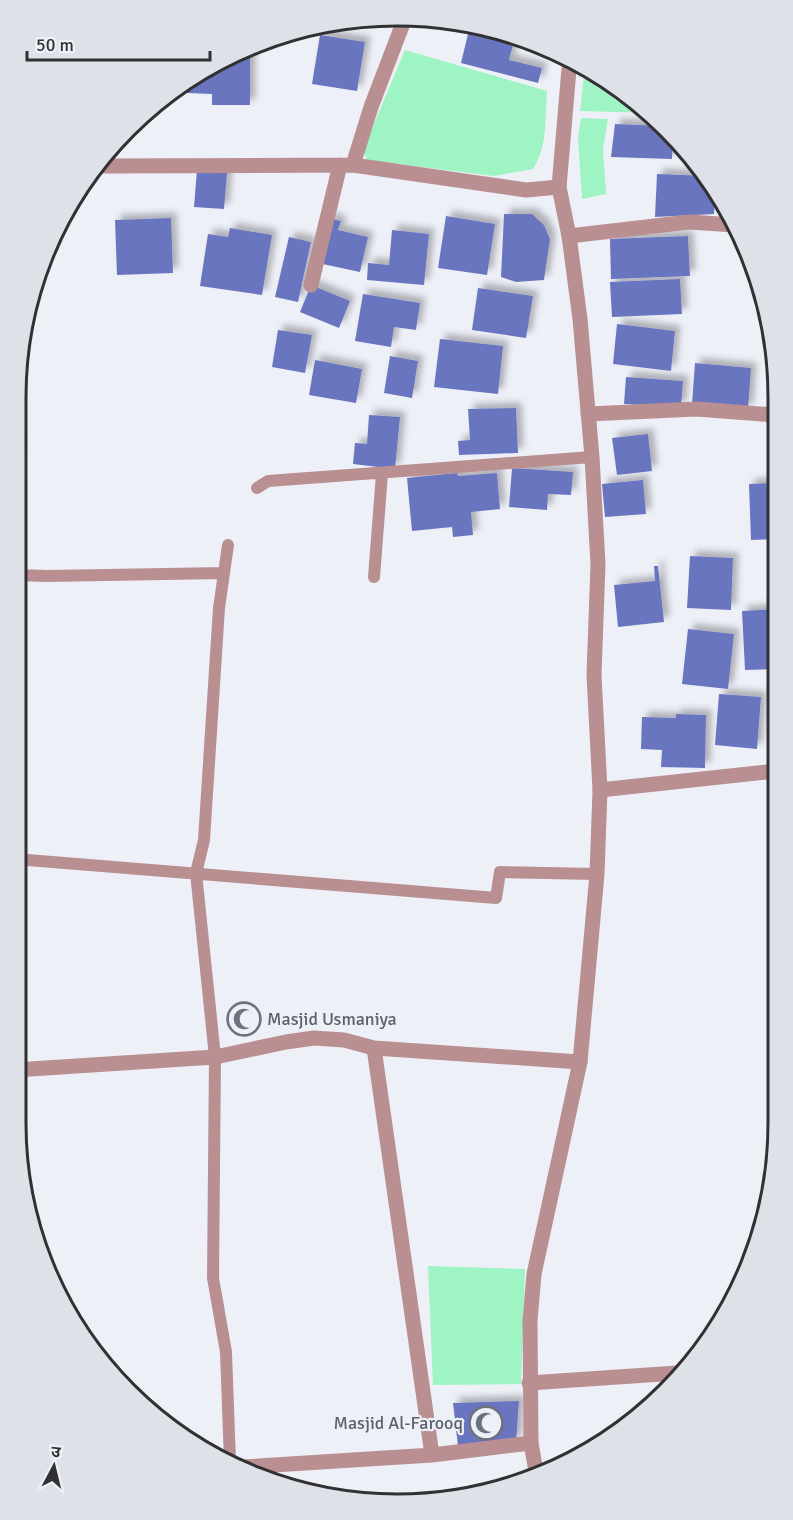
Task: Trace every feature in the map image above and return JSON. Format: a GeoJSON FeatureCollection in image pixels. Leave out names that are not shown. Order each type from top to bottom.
{"type":"FeatureCollection","features":[{"type":"Feature","properties":{"kind":"street"},"geometry":{"type":"LineString","coordinates":[[311,285],[346,165],[402,26]]}},
{"type":"Feature","properties":{"kind":"street"},"geometry":{"type":"LineString","coordinates":[[535,1467],[531,1443],[529,1383],[530,1321],[534,1274],[580,1062],[597,874],[600,790],[594,675],[598,564],[592,457],[580,320],[569,236],[559,187],[569,68]]}},
{"type":"Feature","properties":{"kind":"street"},"geometry":{"type":"LineString","coordinates":[[106,166],[346,165],[526,190],[559,187]]}},
{"type":"Feature","properties":{"kind":"street"},"geometry":{"type":"LineString","coordinates":[[569,236],[688,222],[725,224]]}},
{"type":"Feature","properties":{"kind":"street"},"geometry":{"type":"LineString","coordinates":[[588,414],[697,409],[768,414]]}},
{"type":"Feature","properties":{"kind":"street"},"geometry":{"type":"LineString","coordinates":[[600,790],[768,772]]}},
{"type":"Feature","properties":{"kind":"street"},"geometry":{"type":"LineString","coordinates":[[26,1069],[215,1057],[314,1038],[344,1040],[374,1048],[580,1062]]}},
{"type":"Feature","properties":{"kind":"street"},"geometry":{"type":"LineString","coordinates":[[374,1048],[432,1455]]}},
{"type":"Feature","properties":{"kind":"street"},"geometry":{"type":"LineString","coordinates":[[529,1383],[670,1373]]}},
{"type":"Feature","properties":{"kind":"street"},"geometry":{"type":"LineString","coordinates":[[256,1466],[432,1455],[531,1443]]}},
{"type":"Feature","properties":{"kind":"lane"},"geometry":{"type":"LineString","coordinates":[[257,488],[268,481],[592,457]]}},
{"type":"Feature","properties":{"kind":"lane"},"geometry":{"type":"LineString","coordinates":[[374,577],[382,474]]}},
{"type":"Feature","properties":{"kind":"lane"},"geometry":{"type":"LineString","coordinates":[[228,545],[210,724],[204,840],[196,873],[215,1057],[213,1278],[226,1352],[230,1455]]}},
{"type":"Feature","properties":{"kind":"lane"},"geometry":{"type":"LineString","coordinates":[[26,575],[224,573]]}},
{"type":"Feature","properties":{"kind":"lane"},"geometry":{"type":"LineString","coordinates":[[26,860],[496,898],[500,872],[597,874]]}},
{"type":"Feature","properties":{"kind":"green space"},"geometry":{"type":"Polygon","coordinates":[[[405,50],[547,91],[543,142],[533,169],[494,176],[367,160],[363,150],[405,50]]]}},
{"type":"Feature","properties":{"kind":"green space"},"geometry":{"type":"Polygon","coordinates":[[[584,76],[635,113],[580,111],[584,76]]]}},
{"type":"Feature","properties":{"kind":"green space"},"geometry":{"type":"Polygon","coordinates":[[[581,118],[608,119],[603,149],[606,194],[582,199],[578,138],[581,118]]]}},
{"type":"Feature","properties":{"kind":"green space"},"geometry":{"type":"Polygon","coordinates":[[[428,1266],[525,1269],[521,1384],[433,1385],[428,1266]]]}},
{"type":"Feature","properties":{"kind":"building"},"geometry":{"type":"Polygon","coordinates":[[[468,33],[513,44],[509,60],[542,68],[538,83],[461,63],[468,33]]]}},
{"type":"Feature","properties":{"kind":"building"},"geometry":{"type":"Polygon","coordinates":[[[320,35],[365,42],[357,91],[312,84],[320,35]]]}},
{"type":"Feature","properties":{"kind":"building"},"geometry":{"type":"Polygon","coordinates":[[[250,56],[250,105],[212,105],[212,94],[187,93],[187,90],[211,75],[250,56]]]}},
{"type":"Feature","properties":{"kind":"building"},"geometry":{"type":"Polygon","coordinates":[[[615,124],[649,125],[672,149],[672,159],[611,157],[615,124]]]}},
{"type":"Feature","properties":{"kind":"building"},"geometry":{"type":"Polygon","coordinates":[[[197,170],[227,173],[224,209],[194,207],[197,170]]]}},
{"type":"Feature","properties":{"kind":"building"},"geometry":{"type":"Polygon","coordinates":[[[657,174],[694,176],[714,205],[714,214],[655,217],[657,174]]]}},
{"type":"Feature","properties":{"kind":"building"},"geometry":{"type":"Polygon","coordinates":[[[504,214],[532,214],[544,225],[550,239],[544,280],[516,282],[501,277],[504,214]]]}},
{"type":"Feature","properties":{"kind":"building"},"geometry":{"type":"Polygon","coordinates":[[[446,216],[495,224],[487,275],[438,268],[446,216]]]}},
{"type":"Feature","properties":{"kind":"building"},"geometry":{"type":"Polygon","coordinates":[[[171,218],[173,273],[117,275],[115,220],[171,218]]]}},
{"type":"Feature","properties":{"kind":"building"},"geometry":{"type":"Polygon","coordinates":[[[328,218],[341,221],[338,230],[368,237],[360,272],[318,263],[328,218]]]}},
{"type":"Feature","properties":{"kind":"building"},"geometry":{"type":"Polygon","coordinates":[[[230,228],[272,235],[262,295],[200,286],[208,234],[228,237],[230,228]]]}},
{"type":"Feature","properties":{"kind":"building"},"geometry":{"type":"Polygon","coordinates":[[[392,230],[429,234],[424,285],[367,280],[368,263],[389,265],[392,230]]]}},
{"type":"Feature","properties":{"kind":"building"},"geometry":{"type":"Polygon","coordinates":[[[688,236],[690,276],[611,279],[610,239],[688,236]]]}},
{"type":"Feature","properties":{"kind":"building"},"geometry":{"type":"Polygon","coordinates":[[[289,237],[311,242],[298,302],[275,297],[289,237]]]}},
{"type":"Feature","properties":{"kind":"building"},"geometry":{"type":"Polygon","coordinates":[[[680,279],[682,314],[612,317],[610,282],[680,279]]]}},
{"type":"Feature","properties":{"kind":"building"},"geometry":{"type":"Polygon","coordinates":[[[311,285],[350,301],[339,328],[300,312],[311,285]]]}},
{"type":"Feature","properties":{"kind":"building"},"geometry":{"type":"Polygon","coordinates":[[[478,288],[533,296],[526,338],[472,330],[478,288]]]}},
{"type":"Feature","properties":{"kind":"building"},"geometry":{"type":"Polygon","coordinates":[[[363,294],[420,303],[416,330],[394,327],[391,347],[355,341],[363,294]]]}},
{"type":"Feature","properties":{"kind":"building"},"geometry":{"type":"Polygon","coordinates":[[[617,324],[675,331],[671,371],[613,364],[617,324]]]}},
{"type":"Feature","properties":{"kind":"building"},"geometry":{"type":"Polygon","coordinates":[[[278,330],[312,335],[305,373],[272,367],[278,330]]]}},
{"type":"Feature","properties":{"kind":"building"},"geometry":{"type":"Polygon","coordinates":[[[440,339],[503,346],[498,394],[434,387],[440,339]]]}},
{"type":"Feature","properties":{"kind":"building"},"geometry":{"type":"Polygon","coordinates":[[[390,356],[418,361],[412,398],[384,393],[390,356]]]}},
{"type":"Feature","properties":{"kind":"building"},"geometry":{"type":"Polygon","coordinates":[[[315,360],[362,369],[356,403],[309,395],[315,360]]]}},
{"type":"Feature","properties":{"kind":"building"},"geometry":{"type":"Polygon","coordinates":[[[695,363],[751,368],[748,409],[692,404],[695,363]]]}},
{"type":"Feature","properties":{"kind":"building"},"geometry":{"type":"Polygon","coordinates":[[[626,377],[683,381],[681,407],[624,404],[626,377]]]}},
{"type":"Feature","properties":{"kind":"building"},"geometry":{"type":"Polygon","coordinates":[[[516,408],[518,453],[459,455],[458,441],[470,440],[468,409],[516,408]]]}},
{"type":"Feature","properties":{"kind":"building"},"geometry":{"type":"Polygon","coordinates":[[[369,415],[400,417],[395,469],[353,464],[355,443],[367,444],[369,415]]]}},
{"type":"Feature","properties":{"kind":"building"},"geometry":{"type":"Polygon","coordinates":[[[648,434],[652,471],[617,475],[612,438],[648,434]]]}},
{"type":"Feature","properties":{"kind":"building"},"geometry":{"type":"Polygon","coordinates":[[[512,468],[573,472],[571,495],[548,494],[547,510],[509,507],[512,468]]]}},
{"type":"Feature","properties":{"kind":"building"},"geometry":{"type":"Polygon","coordinates":[[[457,473],[458,476],[497,473],[500,509],[471,512],[473,535],[453,537],[452,527],[412,531],[407,478],[457,473]]]}},
{"type":"Feature","properties":{"kind":"building"},"geometry":{"type":"Polygon","coordinates":[[[643,480],[646,514],[605,517],[602,484],[643,480]]]}},
{"type":"Feature","properties":{"kind":"building"},"geometry":{"type":"Polygon","coordinates":[[[768,483],[768,539],[751,540],[749,484],[768,483]]]}},
{"type":"Feature","properties":{"kind":"building"},"geometry":{"type":"Polygon","coordinates":[[[690,556],[733,558],[731,610],[687,608],[690,556]]]}},
{"type":"Feature","properties":{"kind":"building"},"geometry":{"type":"Polygon","coordinates":[[[654,566],[658,566],[664,622],[618,627],[614,585],[655,581],[654,566]]]}},
{"type":"Feature","properties":{"kind":"building"},"geometry":{"type":"Polygon","coordinates":[[[768,609],[768,669],[745,670],[742,611],[768,609]]]}},
{"type":"Feature","properties":{"kind":"building"},"geometry":{"type":"Polygon","coordinates":[[[688,629],[734,634],[728,689],[682,684],[688,629]]]}},
{"type":"Feature","properties":{"kind":"building"},"geometry":{"type":"Polygon","coordinates":[[[719,694],[761,697],[757,749],[715,745],[719,694]]]}},
{"type":"Feature","properties":{"kind":"building"},"geometry":{"type":"Polygon","coordinates":[[[676,714],[706,715],[705,768],[661,767],[662,750],[641,749],[642,717],[676,718],[676,714]]]}},
{"type":"Feature","properties":{"kind":"building","name":"Masjid Al-Farooq"},"geometry":{"type":"Polygon","coordinates":[[[519,1401],[516,1442],[458,1446],[453,1403],[519,1401]]]}},
{"type":"Feature","properties":{"kind":"place","name":"Masjid Usmaniya"},"geometry":{"type":"Point","coordinates":[244,1019]}},
{"type":"Feature","properties":{"kind":"place","name":"Masjid Al-Farooq"},"geometry":{"type":"Point","coordinates":[486,1423]}}]}
